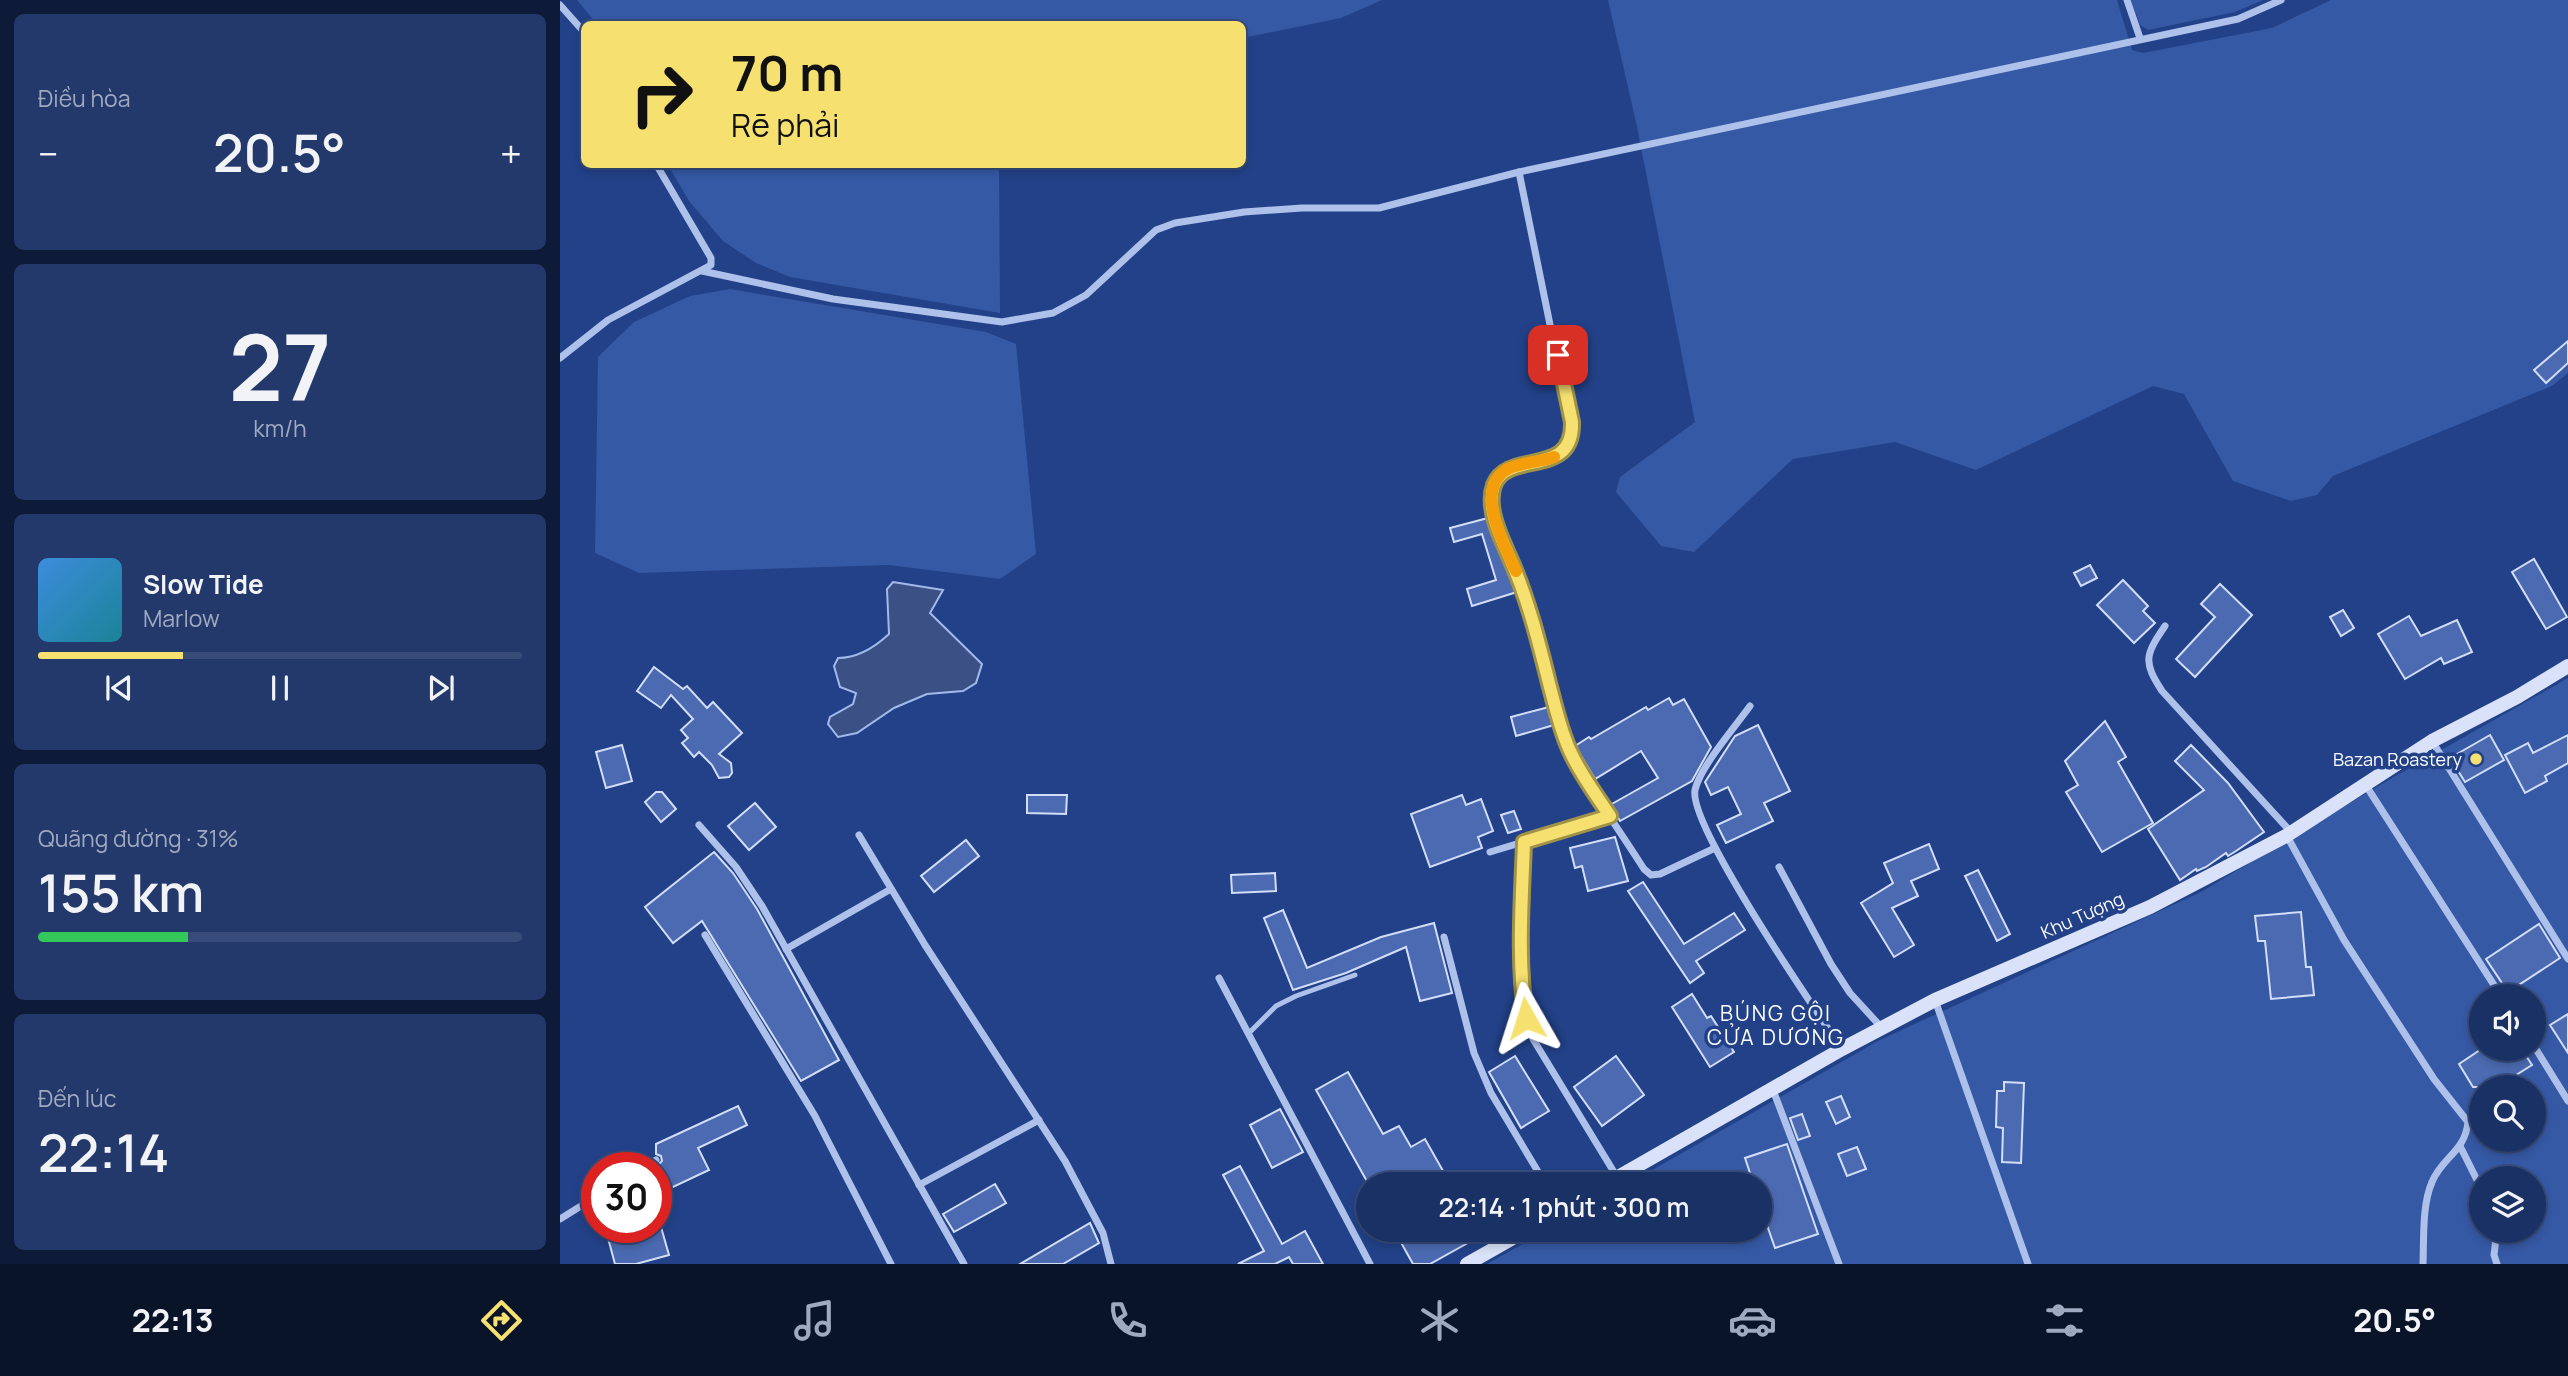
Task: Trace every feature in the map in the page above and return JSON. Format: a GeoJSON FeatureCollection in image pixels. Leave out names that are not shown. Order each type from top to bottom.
{"type":"FeatureCollection","features":[{"type":"Feature","properties":{"kind":"street"},"geometry":{"type":"LineString","coordinates":[[2127,0],[2140,38]]}},
{"type":"Feature","properties":{"kind":"street"},"geometry":{"type":"LineString","coordinates":[[702,271],[833,299],[1002,322],[1029,318],[1053,313],[1086,295],[1156,230],[1175,223],[1244,212],[1301,208],[1379,208],[1520,172],[2238,19],[2281,0]]}},
{"type":"Feature","properties":{"kind":"street"},"geometry":{"type":"LineString","coordinates":[[560,5],[581,29]]}},
{"type":"Feature","properties":{"kind":"street"},"geometry":{"type":"LineString","coordinates":[[560,358],[608,320],[711,265],[711,258],[658,168]]}},
{"type":"Feature","properties":{"kind":"street"},"geometry":{"type":"LineString","coordinates":[[1520,172],[1572,432],[1569,442],[1555,457],[1505,470],[1495,484],[1492,503],[1506,549],[1522,584],[1559,721],[1571,754],[1644,869],[1651,875],[1660,874],[1715,848]]}},
{"type":"Feature","properties":{"kind":"street"},"geometry":{"type":"LineString","coordinates":[[2165,626],[2150,648],[2147,662],[2151,674],[2162,691],[2289,834],[2344,940],[2434,1079],[2468,1122],[2467,1134],[2439,1169],[2429,1191],[2423,1264]]}},
{"type":"Feature","properties":{"kind":"street","name":"Khu Tượng"},"geometry":{"type":"LineString","coordinates":[[1626,1172],[1842,1049],[1935,1000],[2150,906],[2289,834],[2432,741],[2567,670]]}},
{"type":"Feature","properties":{"kind":"street"},"geometry":{"type":"LineString","coordinates":[[1750,706],[1699,777],[1694,793],[1696,807],[1715,848],[1767,938],[1842,1049]]}},
{"type":"Feature","properties":{"kind":"street"},"geometry":{"type":"LineString","coordinates":[[2432,741],[2568,959]]}},
{"type":"Feature","properties":{"kind":"street"},"geometry":{"type":"LineString","coordinates":[[2365,784],[2493,984]]}},
{"type":"Feature","properties":{"kind":"street"},"geometry":{"type":"LineString","coordinates":[[1490,852],[1610,816]]}},
{"type":"Feature","properties":{"kind":"street"},"geometry":{"type":"LineString","coordinates":[[699,825],[736,867],[762,906],[964,1264]]}},
{"type":"Feature","properties":{"kind":"street"},"geometry":{"type":"LineString","coordinates":[[859,835],[1065,1161],[1103,1233],[1111,1264]]}},
{"type":"Feature","properties":{"kind":"street"},"geometry":{"type":"LineString","coordinates":[[1524,842],[1521,936],[1522,993],[1526,1018],[1533,1038],[1605,1172]]}},
{"type":"Feature","properties":{"kind":"street"},"geometry":{"type":"LineString","coordinates":[[1779,867],[1831,964],[1850,993],[1882,1028]]}},
{"type":"Feature","properties":{"kind":"street"},"geometry":{"type":"LineString","coordinates":[[786,949],[891,889]]}},
{"type":"Feature","properties":{"kind":"street"},"geometry":{"type":"LineString","coordinates":[[705,936],[815,1116],[891,1264]]}},
{"type":"Feature","properties":{"kind":"street"},"geometry":{"type":"LineString","coordinates":[[1444,937],[1474,1053],[1491,1093],[1538,1172]]}},
{"type":"Feature","properties":{"kind":"street"},"geometry":{"type":"LineString","coordinates":[[1219,978],[1370,1264]]}},
{"type":"Feature","properties":{"kind":"street"},"geometry":{"type":"LineString","coordinates":[[1935,1000],[2028,1264]]}},
{"type":"Feature","properties":{"kind":"street"},"geometry":{"type":"LineString","coordinates":[[2543,1061],[2568,1101]]}},
{"type":"Feature","properties":{"kind":"street"},"geometry":{"type":"LineString","coordinates":[[1773,1090],[1839,1264]]}},
{"type":"Feature","properties":{"kind":"street"},"geometry":{"type":"LineString","coordinates":[[919,1185],[1039,1120]]}},
{"type":"Feature","properties":{"kind":"street"},"geometry":{"type":"LineString","coordinates":[[2460,1146],[2470,1166]]}},
{"type":"Feature","properties":{"kind":"street"},"geometry":{"type":"LineString","coordinates":[[560,1219],[581,1206]]}},
{"type":"Feature","properties":{"kind":"street"},"geometry":{"type":"LineString","coordinates":[[1466,1264],[1505,1242]]}},
{"type":"Feature","properties":{"kind":"street"},"geometry":{"type":"LineString","coordinates":[[2495,1243],[2494,1255],[2497,1264]]}},
{"type":"Feature","properties":{"kind":"lane"},"geometry":{"type":"LineString","coordinates":[[1248,1034],[1276,1006],[1355,975]]}},
{"type":"Feature","properties":{"kind":"shaded area"},"geometry":{"type":"Polygon","coordinates":[[[577,0],[1382,0],[1341,18],[1246,37],[1246,21],[594,21],[577,0]]]}},
{"type":"Feature","properties":{"kind":"shaded area"},"geometry":{"type":"Polygon","coordinates":[[[1608,0],[2117,0],[2132,50],[2143,53],[2272,28],[2331,0],[2568,0],[2568,373],[2552,386],[2333,476],[2317,495],[2291,501],[2233,481],[2184,394],[2153,386],[1976,470],[1895,442],[1793,459],[1694,552],[1661,546],[1616,492],[1620,477],[1695,422],[1636,122],[1608,0]]]}},
{"type":"Feature","properties":{"kind":"shaded area"},"geometry":{"type":"Polygon","coordinates":[[[2131,0],[2263,0],[2235,12],[2148,30],[2140,25],[2131,0]]]}},
{"type":"Feature","properties":{"kind":"shaded area"},"geometry":{"type":"Polygon","coordinates":[[[670,168],[999,168],[1000,313],[790,277],[756,263],[723,241],[689,201],[670,168]]]}},
{"type":"Feature","properties":{"kind":"shaded area"},"geometry":{"type":"Polygon","coordinates":[[[730,289],[986,332],[1016,344],[1036,554],[1000,579],[889,565],[639,573],[595,553],[598,357],[634,322],[690,296],[730,289]]]}},
{"type":"Feature","properties":{"kind":"shaded area"},"geometry":{"type":"Polygon","coordinates":[[[893,582],[943,590],[930,613],[982,664],[976,683],[963,691],[927,694],[894,708],[857,733],[838,737],[828,724],[830,717],[853,704],[856,693],[840,687],[834,666],[838,658],[866,651],[889,634],[887,589],[893,582]]]}},
{"type":"Feature","properties":{"kind":"shaded area"},"geometry":{"type":"Polygon","coordinates":[[[2568,678],[2568,1264],[1487,1264],[1526,1242],[1772,1242],[1772,1172],[1649,1172],[1878,1041],[2201,892],[2392,778],[2568,678]]]}},
{"type":"Feature","properties":{"kind":"building"},"geometry":{"type":"Polygon","coordinates":[[[2568,341],[2568,363],[2546,383],[2534,370],[2568,341]]]}},
{"type":"Feature","properties":{"kind":"building"},"geometry":{"type":"Polygon","coordinates":[[[1488,518],[1517,592],[1472,606],[1467,589],[1496,580],[1482,534],[1454,542],[1450,528],[1488,518]]]}},
{"type":"Feature","properties":{"kind":"building"},"geometry":{"type":"Polygon","coordinates":[[[2534,559],[2567,617],[2546,629],[2512,572],[2534,559]]]}},
{"type":"Feature","properties":{"kind":"building"},"geometry":{"type":"Polygon","coordinates":[[[2090,565],[2097,578],[2081,586],[2074,573],[2090,565]]]}},
{"type":"Feature","properties":{"kind":"building"},"geometry":{"type":"Polygon","coordinates":[[[2123,580],[2148,606],[2143,611],[2155,623],[2134,643],[2097,605],[2123,580]]]}},
{"type":"Feature","properties":{"kind":"building"},"geometry":{"type":"Polygon","coordinates":[[[2220,584],[2252,615],[2195,677],[2176,659],[2215,617],[2201,604],[2220,584]]]}},
{"type":"Feature","properties":{"kind":"building"},"geometry":{"type":"Polygon","coordinates":[[[2343,610],[2354,628],[2341,636],[2330,617],[2343,610]]]}},
{"type":"Feature","properties":{"kind":"building"},"geometry":{"type":"Polygon","coordinates":[[[2409,616],[2421,636],[2457,620],[2472,652],[2444,664],[2441,658],[2405,679],[2378,634],[2409,616]]]}},
{"type":"Feature","properties":{"kind":"building"},"geometry":{"type":"Polygon","coordinates":[[[654,667],[683,689],[687,686],[707,708],[713,702],[742,733],[719,754],[731,763],[732,773],[729,777],[719,778],[712,765],[699,752],[694,757],[682,743],[688,738],[681,730],[693,719],[671,695],[661,708],[637,691],[654,667]]]}},
{"type":"Feature","properties":{"kind":"building"},"geometry":{"type":"Polygon","coordinates":[[[1669,698],[1673,705],[1684,699],[1711,747],[1692,781],[1620,821],[1610,805],[1658,778],[1641,751],[1595,779],[1575,746],[1646,707],[1648,710],[1669,698]]]}},
{"type":"Feature","properties":{"kind":"building"},"geometry":{"type":"Polygon","coordinates":[[[1549,707],[1554,725],[1516,736],[1511,717],[1549,707]]]}},
{"type":"Feature","properties":{"kind":"building"},"geometry":{"type":"Polygon","coordinates":[[[2105,721],[2126,757],[2118,762],[2153,823],[2102,852],[2066,792],[2078,785],[2065,761],[2105,721]]]}},
{"type":"Feature","properties":{"kind":"building"},"geometry":{"type":"Polygon","coordinates":[[[1758,725],[1790,791],[1764,803],[1773,821],[1726,843],[1717,825],[1741,814],[1728,787],[1711,795],[1705,782],[1735,736],[1758,725]]]}},
{"type":"Feature","properties":{"kind":"building","name":"Bazan Roastery"},"geometry":{"type":"Polygon","coordinates":[[[2490,735],[2504,760],[2465,782],[2450,758],[2490,735]]]}},
{"type":"Feature","properties":{"kind":"building"},"geometry":{"type":"Polygon","coordinates":[[[2568,735],[2568,763],[2545,776],[2547,781],[2525,793],[2505,755],[2528,743],[2533,753],[2568,735]]]}},
{"type":"Feature","properties":{"kind":"building"},"geometry":{"type":"Polygon","coordinates":[[[622,745],[632,781],[606,788],[596,752],[622,745]]]}},
{"type":"Feature","properties":{"kind":"building"},"geometry":{"type":"Polygon","coordinates":[[[2191,745],[2228,783],[2264,832],[2228,856],[2226,853],[2180,880],[2148,829],[2204,790],[2175,761],[2191,745]]]}},
{"type":"Feature","properties":{"kind":"building"},"geometry":{"type":"Polygon","coordinates":[[[656,792],[662,792],[676,809],[661,822],[645,802],[656,792]]]}},
{"type":"Feature","properties":{"kind":"building"},"geometry":{"type":"Polygon","coordinates":[[[1027,795],[1067,795],[1066,814],[1027,813],[1027,795]]]}},
{"type":"Feature","properties":{"kind":"building"},"geometry":{"type":"Polygon","coordinates":[[[1462,795],[1466,805],[1481,799],[1493,831],[1478,837],[1482,848],[1430,867],[1411,814],[1462,795]]]}},
{"type":"Feature","properties":{"kind":"building"},"geometry":{"type":"Polygon","coordinates":[[[755,803],[776,827],[749,850],[728,826],[755,803]]]}},
{"type":"Feature","properties":{"kind":"building"},"geometry":{"type":"Polygon","coordinates":[[[1514,811],[1521,829],[1508,833],[1501,815],[1514,811]]]}},
{"type":"Feature","properties":{"kind":"building"},"geometry":{"type":"Polygon","coordinates":[[[1615,837],[1628,881],[1588,891],[1582,866],[1575,868],[1570,848],[1615,837]]]}},
{"type":"Feature","properties":{"kind":"building"},"geometry":{"type":"Polygon","coordinates":[[[966,840],[979,856],[934,892],[921,876],[966,840]]]}},
{"type":"Feature","properties":{"kind":"building"},"geometry":{"type":"Polygon","coordinates":[[[1929,844],[1939,869],[1911,881],[1918,896],[1892,908],[1914,945],[1894,957],[1861,903],[1893,883],[1884,863],[1929,844]]]}},
{"type":"Feature","properties":{"kind":"building"},"geometry":{"type":"Polygon","coordinates":[[[714,852],[733,873],[757,909],[839,1060],[801,1081],[702,921],[673,943],[645,907],[714,852]]]}},
{"type":"Feature","properties":{"kind":"building"},"geometry":{"type":"Polygon","coordinates":[[[1978,870],[2010,934],[1997,941],[1965,876],[1978,870]]]}},
{"type":"Feature","properties":{"kind":"building"},"geometry":{"type":"Polygon","coordinates":[[[1275,873],[1276,891],[1232,893],[1231,875],[1275,873]]]}},
{"type":"Feature","properties":{"kind":"building"},"geometry":{"type":"Polygon","coordinates":[[[1643,882],[1684,944],[1734,913],[1745,930],[1696,961],[1704,973],[1690,983],[1628,891],[1643,882]]]}},
{"type":"Feature","properties":{"kind":"building"},"geometry":{"type":"Polygon","coordinates":[[[1283,910],[1307,968],[1381,937],[1434,923],[1452,993],[1420,1001],[1406,947],[1346,973],[1293,990],[1264,918],[1283,910]]]}},
{"type":"Feature","properties":{"kind":"building"},"geometry":{"type":"Polygon","coordinates":[[[2301,912],[2306,967],[2311,967],[2314,995],[2271,999],[2265,941],[2258,941],[2255,916],[2301,912]]]}},
{"type":"Feature","properties":{"kind":"building"},"geometry":{"type":"Polygon","coordinates":[[[2539,924],[2560,958],[2520,984],[2503,984],[2486,959],[2539,924]]]}},
{"type":"Feature","properties":{"kind":"building"},"geometry":{"type":"Polygon","coordinates":[[[1692,994],[1707,1018],[1711,1016],[1734,1052],[1710,1067],[1672,1007],[1692,994]]]}},
{"type":"Feature","properties":{"kind":"building"},"geometry":{"type":"Polygon","coordinates":[[[2568,1014],[2568,1053],[2550,1025],[2568,1014]]]}},
{"type":"Feature","properties":{"kind":"building"},"geometry":{"type":"Polygon","coordinates":[[[1515,1056],[1549,1111],[1521,1128],[1489,1072],[1515,1056]]]}},
{"type":"Feature","properties":{"kind":"building"},"geometry":{"type":"Polygon","coordinates":[[[1616,1056],[1644,1095],[1602,1126],[1574,1087],[1616,1056]]]}},
{"type":"Feature","properties":{"kind":"building"},"geometry":{"type":"Polygon","coordinates":[[[2469,1057],[2469,1061],[2529,1061],[2532,1065],[2516,1075],[2469,1075],[2469,1080],[2459,1064],[2469,1057]]]}},
{"type":"Feature","properties":{"kind":"building"},"geometry":{"type":"Polygon","coordinates":[[[1348,1072],[1383,1134],[1399,1126],[1411,1147],[1425,1139],[1444,1172],[1362,1172],[1316,1090],[1348,1072]]]}},
{"type":"Feature","properties":{"kind":"building"},"geometry":{"type":"Polygon","coordinates":[[[2004,1082],[2024,1083],[2021,1163],[2002,1162],[2003,1128],[1996,1127],[1997,1091],[2004,1091],[2004,1082]]]}},
{"type":"Feature","properties":{"kind":"building"},"geometry":{"type":"Polygon","coordinates":[[[1841,1096],[1850,1117],[1836,1124],[1826,1102],[1841,1096]]]}},
{"type":"Feature","properties":{"kind":"building"},"geometry":{"type":"Polygon","coordinates":[[[738,1106],[747,1125],[698,1148],[709,1170],[672,1187],[672,1152],[656,1152],[656,1144],[738,1106]]]}},
{"type":"Feature","properties":{"kind":"building"},"geometry":{"type":"Polygon","coordinates":[[[1280,1109],[1303,1152],[1272,1168],[1250,1125],[1280,1109]]]}},
{"type":"Feature","properties":{"kind":"building"},"geometry":{"type":"Polygon","coordinates":[[[1802,1114],[1810,1136],[1798,1140],[1790,1118],[1802,1114]]]}},
{"type":"Feature","properties":{"kind":"building"},"geometry":{"type":"Polygon","coordinates":[[[1787,1144],[1818,1234],[1775,1248],[1772,1239],[1772,1172],[1750,1172],[1745,1158],[1787,1144]]]}},
{"type":"Feature","properties":{"kind":"building"},"geometry":{"type":"Polygon","coordinates":[[[1857,1147],[1866,1169],[1847,1176],[1838,1154],[1857,1147]]]}},
{"type":"Feature","properties":{"kind":"building"},"geometry":{"type":"Polygon","coordinates":[[[1240,1166],[1282,1244],[1305,1231],[1323,1264],[1293,1264],[1289,1257],[1275,1264],[1238,1264],[1264,1251],[1223,1175],[1240,1166]]]}},
{"type":"Feature","properties":{"kind":"building"},"geometry":{"type":"Polygon","coordinates":[[[995,1184],[1006,1203],[954,1232],[943,1214],[995,1184]]]}},
{"type":"Feature","properties":{"kind":"building"},"geometry":{"type":"Polygon","coordinates":[[[1090,1223],[1099,1243],[1063,1264],[1020,1264],[1090,1223]]]}},
{"type":"Feature","properties":{"kind":"building"},"geometry":{"type":"Polygon","coordinates":[[[1401,1242],[1469,1242],[1430,1264],[1413,1264],[1401,1242]]]}},
{"type":"Feature","properties":{"kind":"building"},"geometry":{"type":"Polygon","coordinates":[[[609,1243],[666,1243],[669,1255],[636,1264],[615,1264],[609,1243]]]}},
{"type":"Feature","properties":{"kind":"slow traffic"},"geometry":{"type":"LineString","coordinates":[[1516,571],[1493,513],[1492,492],[1498,477],[1505,470],[1554,457]]}},
{"type":"Feature","properties":{"kind":"place","name":"Bazan Roastery"},"geometry":{"type":"Point","coordinates":[2476,759]}},
{"type":"Feature","properties":{"kind":"district","name":"BÚNG GỘI CỬA DƯƠNG"},"geometry":{"type":"Point","coordinates":[1776,1025]}},
{"type":"Feature","properties":{"kind":"route"},"geometry":{"type":"LineString","coordinates":[[1526,1018],[1522,993],[1521,936],[1524,842],[1610,816],[1571,754],[1559,721],[1522,584],[1493,513],[1492,492],[1498,477],[1505,470],[1555,457],[1569,442],[1572,422],[1558,355]]}}]}
